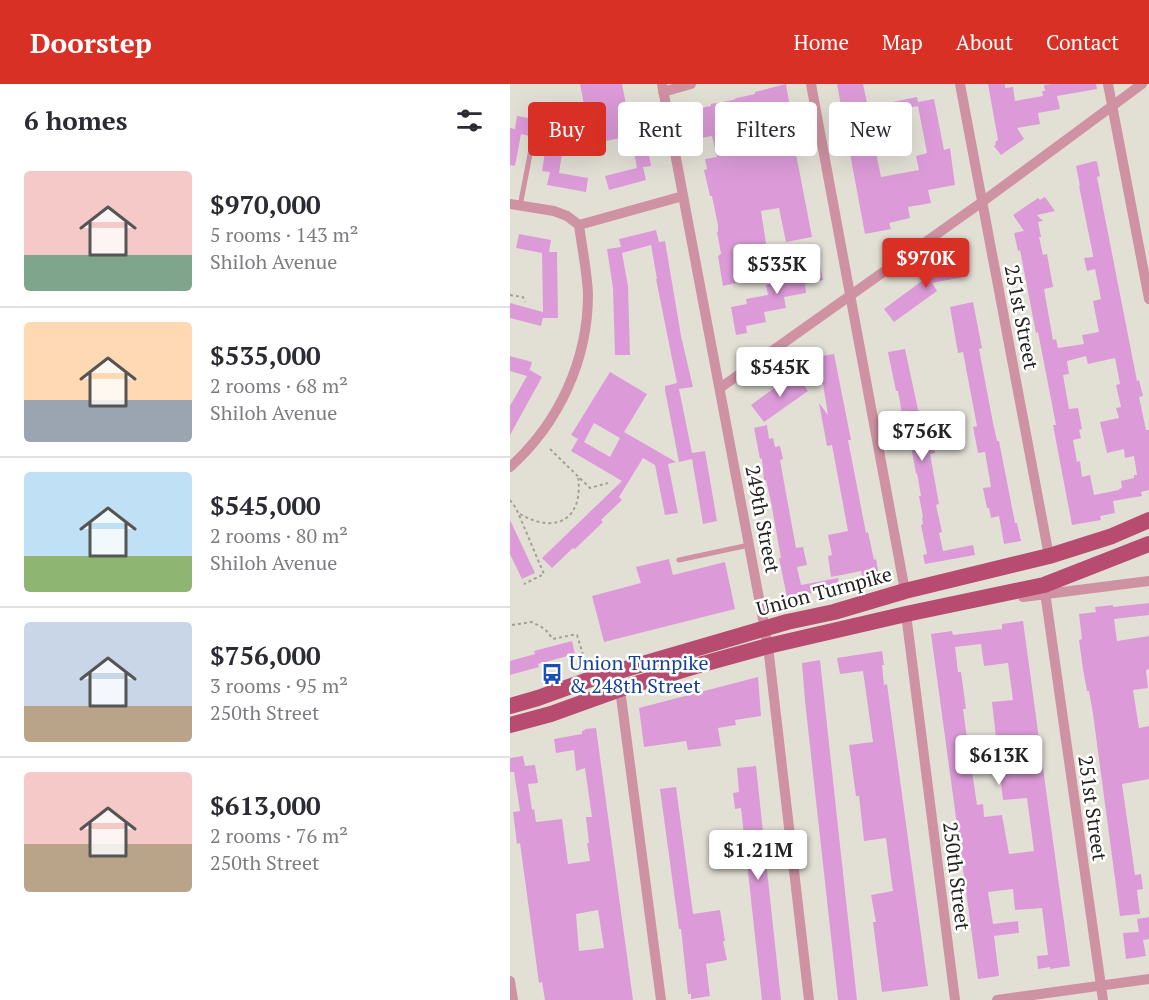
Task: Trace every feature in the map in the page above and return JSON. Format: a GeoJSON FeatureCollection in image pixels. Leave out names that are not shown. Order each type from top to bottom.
{"type":"FeatureCollection","features":[{"type":"Feature","properties":{"kind":"main road","name":"Union Turnpike"},"geometry":{"type":"LineString","coordinates":[[510,706],[594,678],[765,629],[905,591],[1049,556],[1112,536],[1149,520]]}},
{"type":"Feature","properties":{"kind":"main road","name":"Union Turnpike"},"geometry":{"type":"LineString","coordinates":[[510,724],[551,714],[620,689],[768,646],[930,609],[1044,589],[1149,544]]}},
{"type":"Feature","properties":{"kind":"street"},"geometry":{"type":"LineString","coordinates":[[663,88],[691,84]]}},
{"type":"Feature","properties":{"kind":"street"},"geometry":{"type":"LineString","coordinates":[[811,84],[905,591]]}},
{"type":"Feature","properties":{"kind":"street","name":"251st Street"},"geometry":{"type":"LineString","coordinates":[[960,84],[1049,556]]}},
{"type":"Feature","properties":{"kind":"street"},"geometry":{"type":"LineString","coordinates":[[1108,84],[1149,299]]}},
{"type":"Feature","properties":{"kind":"street"},"geometry":{"type":"LineString","coordinates":[[720,388],[982,202],[1142,84]]}},
{"type":"Feature","properties":{"kind":"street","name":"249th Street"},"geometry":{"type":"LineString","coordinates":[[663,88],[768,646],[809,1000]]}},
{"type":"Feature","properties":{"kind":"street"},"geometry":{"type":"LineString","coordinates":[[579,225],[683,196]]}},
{"type":"Feature","properties":{"kind":"street"},"geometry":{"type":"LineString","coordinates":[[510,466],[539,436],[557,410],[571,381],[579,358],[588,293],[579,225],[567,216],[554,211],[515,205]]}},
{"type":"Feature","properties":{"kind":"street"},"geometry":{"type":"LineString","coordinates":[[1044,589],[1149,580]]}},
{"type":"Feature","properties":{"kind":"street","name":"251st Street"},"geometry":{"type":"LineString","coordinates":[[1044,589],[1103,1000]]}},
{"type":"Feature","properties":{"kind":"street","name":"250th Street"},"geometry":{"type":"LineString","coordinates":[[906,614],[955,1000]]}},
{"type":"Feature","properties":{"kind":"street"},"geometry":{"type":"LineString","coordinates":[[620,689],[661,1000]]}},
{"type":"Feature","properties":{"kind":"street"},"geometry":{"type":"LineString","coordinates":[[997,1000],[1149,979]]}},
{"type":"Feature","properties":{"kind":"street"},"geometry":{"type":"LineString","coordinates":[[510,981],[513,1000]]}},
{"type":"Feature","properties":{"kind":"lane"},"geometry":{"type":"LineString","coordinates":[[515,205],[528,156]]}},
{"type":"Feature","properties":{"kind":"lane"},"geometry":{"type":"LineString","coordinates":[[679,560],[749,545]]}},
{"type":"Feature","properties":{"kind":"path"},"geometry":{"type":"LineString","coordinates":[[510,295],[523,297],[525,302]]}},
{"type":"Feature","properties":{"kind":"path"},"geometry":{"type":"LineString","coordinates":[[550,449],[590,488],[608,483]]}},
{"type":"Feature","properties":{"kind":"path"},"geometry":{"type":"LineString","coordinates":[[519,513],[530,520],[546,524],[559,522],[566,518],[575,508],[579,495],[578,475]]}},
{"type":"Feature","properties":{"kind":"path"},"geometry":{"type":"LineString","coordinates":[[510,500],[519,513],[544,574],[524,584]]}},
{"type":"Feature","properties":{"kind":"path"},"geometry":{"type":"LineString","coordinates":[[512,625],[532,621],[553,639],[577,635],[584,663]]}},
{"type":"Feature","properties":{"kind":"building"},"geometry":{"type":"Polygon","coordinates":[[[580,84],[622,84],[626,102],[618,102],[618,139],[606,141],[606,102],[583,102],[580,84]]]}},
{"type":"Feature","properties":{"kind":"building"},"geometry":{"type":"Polygon","coordinates":[[[786,84],[789,102],[722,102],[755,94],[755,92],[786,84]]]}},
{"type":"Feature","properties":{"kind":"building"},"geometry":{"type":"Polygon","coordinates":[[[837,84],[863,84],[867,102],[840,102],[837,84]]]}},
{"type":"Feature","properties":{"kind":"building"},"geometry":{"type":"Polygon","coordinates":[[[988,84],[1005,84],[1005,88],[1013,87],[1015,101],[1043,96],[1044,85],[1096,84],[1097,89],[1057,96],[1060,109],[1038,113],[1040,124],[1017,128],[1024,139],[1001,155],[994,146],[998,140],[988,84]]]}},
{"type":"Feature","properties":{"kind":"building"},"geometry":{"type":"Polygon","coordinates":[[[917,97],[918,102],[934,99],[944,150],[950,148],[955,185],[928,190],[931,203],[908,207],[910,218],[889,223],[891,229],[865,234],[850,156],[877,156],[881,177],[919,170],[916,156],[927,153],[918,106],[912,107],[912,102],[892,102],[917,97]]]}},
{"type":"Feature","properties":{"kind":"building"},"geometry":{"type":"Polygon","coordinates":[[[715,103],[715,149],[712,136],[703,138],[703,107],[711,106],[715,103]]]}},
{"type":"Feature","properties":{"kind":"building"},"geometry":{"type":"Polygon","coordinates":[[[517,116],[528,118],[528,136],[521,134],[515,166],[510,165],[510,128],[515,129],[517,116]]]}},
{"type":"Feature","properties":{"kind":"building"},"geometry":{"type":"Polygon","coordinates":[[[544,156],[562,156],[559,173],[588,178],[586,192],[547,185],[550,172],[542,171],[544,156]]]}},
{"type":"Feature","properties":{"kind":"building"},"geometry":{"type":"Polygon","coordinates":[[[635,156],[649,156],[651,166],[643,167],[646,180],[609,190],[605,176],[637,168],[635,156]]]}},
{"type":"Feature","properties":{"kind":"building"},"geometry":{"type":"Polygon","coordinates":[[[796,156],[812,237],[786,242],[779,208],[761,211],[767,250],[779,247],[781,259],[762,263],[763,268],[755,273],[754,271],[736,283],[723,286],[718,256],[721,254],[718,225],[704,170],[707,169],[705,159],[796,156]]]}},
{"type":"Feature","properties":{"kind":"building"},"geometry":{"type":"Polygon","coordinates":[[[1097,162],[1100,176],[1097,177],[1137,381],[1139,380],[1143,396],[1139,397],[1146,430],[1149,430],[1149,490],[1141,492],[1142,496],[1113,501],[1115,513],[1100,516],[1101,520],[1072,525],[1038,332],[1036,333],[1020,250],[1018,251],[1014,233],[1024,231],[1013,215],[1038,198],[1040,200],[1045,197],[1055,211],[1037,215],[1043,221],[1038,222],[1041,237],[1039,237],[1043,255],[1047,254],[1053,287],[1044,289],[1053,340],[1056,339],[1058,348],[1084,344],[1082,335],[1099,332],[1093,301],[1101,299],[1095,269],[1087,271],[1084,258],[1093,257],[1093,255],[1076,166],[1097,162]],[[1086,356],[1067,361],[1069,374],[1063,375],[1069,409],[1078,408],[1082,429],[1079,430],[1081,438],[1073,440],[1077,462],[1080,461],[1082,477],[1090,475],[1094,495],[1119,490],[1122,488],[1121,481],[1137,475],[1134,456],[1125,458],[1124,449],[1107,453],[1100,422],[1119,418],[1116,408],[1121,407],[1116,385],[1120,384],[1115,358],[1088,364],[1086,356]]]}},
{"type":"Feature","properties":{"kind":"building"},"geometry":{"type":"Polygon","coordinates":[[[656,230],[659,242],[665,241],[681,336],[693,387],[679,389],[692,453],[705,451],[717,521],[703,524],[692,459],[679,462],[665,390],[665,386],[677,383],[651,245],[622,253],[628,286],[630,355],[615,355],[613,288],[607,249],[621,247],[619,239],[656,230]]]}},
{"type":"Feature","properties":{"kind":"building"},"geometry":{"type":"Polygon","coordinates":[[[519,234],[551,240],[549,252],[557,252],[558,318],[543,317],[541,326],[510,318],[510,303],[543,312],[542,253],[516,248],[519,234]]]}},
{"type":"Feature","properties":{"kind":"building"},"geometry":{"type":"Polygon","coordinates":[[[818,255],[823,280],[805,284],[806,293],[784,297],[786,308],[764,312],[766,322],[746,326],[747,333],[736,335],[731,307],[747,304],[746,299],[768,295],[766,285],[788,280],[785,267],[808,263],[806,257],[818,255]]]}},
{"type":"Feature","properties":{"kind":"building"},"geometry":{"type":"Polygon","coordinates":[[[965,260],[968,276],[932,283],[937,291],[894,322],[884,309],[934,272],[933,270],[941,264],[965,260]]]}},
{"type":"Feature","properties":{"kind":"building"},"geometry":{"type":"Polygon","coordinates":[[[973,302],[993,423],[1021,541],[1004,544],[999,516],[991,518],[989,508],[987,508],[983,488],[991,487],[985,452],[978,453],[973,427],[977,426],[963,352],[958,353],[950,307],[973,302]]]}},
{"type":"Feature","properties":{"kind":"building"},"geometry":{"type":"Polygon","coordinates":[[[905,349],[920,419],[930,417],[935,453],[930,454],[939,504],[936,505],[942,532],[939,533],[943,551],[973,545],[975,555],[925,564],[923,555],[927,554],[921,525],[923,517],[917,473],[888,352],[905,349]]]}},
{"type":"Feature","properties":{"kind":"building"},"geometry":{"type":"Polygon","coordinates":[[[834,354],[866,533],[868,532],[879,577],[863,580],[861,571],[831,577],[828,556],[832,555],[828,535],[848,531],[832,445],[827,446],[819,403],[828,415],[816,357],[834,354]]]}},
{"type":"Feature","properties":{"kind":"building"},"geometry":{"type":"Polygon","coordinates":[[[510,356],[532,362],[529,372],[530,370],[542,377],[510,435],[510,406],[527,376],[510,371],[510,356]]]}},
{"type":"Feature","properties":{"kind":"building"},"geometry":{"type":"Polygon","coordinates":[[[610,372],[647,394],[624,432],[676,462],[668,464],[678,513],[665,515],[655,465],[643,458],[619,497],[622,500],[601,520],[603,522],[552,568],[542,558],[622,481],[571,451],[578,439],[571,435],[610,372]],[[594,423],[584,442],[610,457],[620,438],[594,423]]]}},
{"type":"Feature","properties":{"kind":"building"},"geometry":{"type":"Polygon","coordinates":[[[795,373],[808,391],[764,422],[751,405],[795,373]]]}},
{"type":"Feature","properties":{"kind":"building"},"geometry":{"type":"Polygon","coordinates":[[[767,425],[769,439],[773,438],[775,447],[780,446],[783,459],[780,460],[796,548],[803,547],[807,565],[797,567],[801,585],[838,578],[840,588],[787,597],[771,502],[766,480],[764,481],[762,458],[760,459],[754,428],[767,425]]]}},
{"type":"Feature","properties":{"kind":"building"},"geometry":{"type":"Polygon","coordinates":[[[510,520],[535,573],[522,579],[510,554],[510,520]]]}},
{"type":"Feature","properties":{"kind":"building"},"geometry":{"type":"Polygon","coordinates":[[[669,559],[673,575],[725,562],[735,609],[604,642],[592,596],[641,583],[636,567],[669,559]]]}},
{"type":"Feature","properties":{"kind":"building"},"geometry":{"type":"Polygon","coordinates":[[[1149,603],[1149,615],[1114,619],[1117,641],[1149,636],[1149,669],[1146,670],[1148,688],[1133,690],[1139,728],[1149,726],[1149,779],[1122,784],[1135,875],[1141,874],[1143,889],[1137,890],[1140,914],[1120,916],[1093,714],[1079,640],[1082,639],[1079,614],[1096,612],[1095,607],[1149,603]]]}},
{"type":"Feature","properties":{"kind":"building"},"geometry":{"type":"Polygon","coordinates":[[[1023,621],[1070,966],[1038,969],[1037,956],[1048,955],[1042,908],[1015,910],[1013,889],[988,892],[993,924],[1018,921],[1019,933],[994,936],[999,976],[978,979],[931,634],[952,631],[953,635],[1002,629],[1002,624],[1023,621]],[[981,644],[955,647],[958,672],[961,672],[966,709],[963,709],[977,805],[983,804],[984,817],[1002,815],[1009,854],[1034,851],[1027,798],[1003,800],[992,702],[1013,700],[1008,663],[984,666],[981,644]]]}},
{"type":"Feature","properties":{"kind":"building"},"geometry":{"type":"Polygon","coordinates":[[[572,641],[575,654],[538,664],[539,667],[510,675],[510,661],[535,654],[534,651],[572,641]]]}},
{"type":"Feature","properties":{"kind":"building"},"geometry":{"type":"Polygon","coordinates":[[[882,651],[884,685],[887,684],[928,986],[882,992],[873,922],[876,922],[871,895],[893,891],[886,838],[864,841],[859,796],[856,796],[849,745],[873,742],[863,671],[840,674],[837,658],[882,651]]]}},
{"type":"Feature","properties":{"kind":"building"},"geometry":{"type":"Polygon","coordinates":[[[820,660],[857,1000],[838,1000],[805,701],[802,663],[820,660]]]}},
{"type":"Feature","properties":{"kind":"building"},"geometry":{"type":"Polygon","coordinates":[[[758,677],[761,716],[735,720],[736,725],[718,728],[721,746],[688,750],[686,741],[644,747],[639,708],[758,677]]]}},
{"type":"Feature","properties":{"kind":"building"},"geometry":{"type":"Polygon","coordinates":[[[596,728],[633,1000],[545,1000],[542,982],[539,983],[520,843],[517,844],[513,812],[520,811],[514,772],[510,772],[510,758],[523,756],[525,766],[535,765],[538,783],[528,784],[536,822],[562,819],[568,864],[590,861],[586,817],[592,817],[585,768],[576,771],[574,750],[556,753],[554,739],[582,734],[585,729],[596,728]],[[598,910],[576,914],[579,951],[604,948],[598,910]]]}},
{"type":"Feature","properties":{"kind":"building"},"geometry":{"type":"Polygon","coordinates":[[[756,766],[781,1000],[762,1000],[741,808],[735,809],[733,793],[739,792],[737,768],[756,766]]]}},
{"type":"Feature","properties":{"kind":"building"},"geometry":{"type":"Polygon","coordinates":[[[676,787],[693,914],[720,910],[727,960],[706,964],[710,996],[691,999],[691,994],[688,994],[681,929],[679,929],[660,789],[676,787]]]}},
{"type":"Feature","properties":{"kind":"building"},"geometry":{"type":"Polygon","coordinates":[[[1149,917],[1149,939],[1143,940],[1146,956],[1126,959],[1123,933],[1139,932],[1137,919],[1149,917]]]}},
{"type":"Feature","properties":{"kind":"place","name":"Union Turnpike & 248th Street"},"geometry":{"type":"Point","coordinates":[552,674]}}]}
